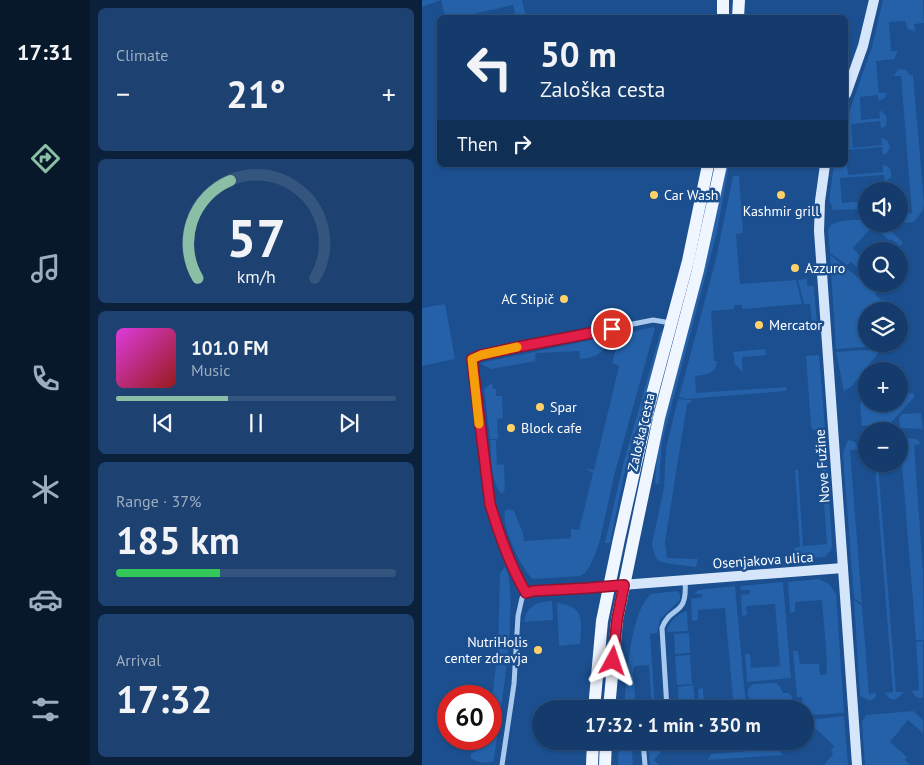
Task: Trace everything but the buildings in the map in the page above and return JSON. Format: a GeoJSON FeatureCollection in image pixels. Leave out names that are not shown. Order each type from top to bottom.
{"type":"FeatureCollection","features":[{"type":"Feature","properties":{"kind":"main road"},"geometry":{"type":"LineString","coordinates":[[723,0],[723,15]]}},
{"type":"Feature","properties":{"kind":"main road"},"geometry":{"type":"LineString","coordinates":[[738,15],[739,0]]}},
{"type":"Feature","properties":{"kind":"main road","name":"Zaloška cesta"},"geometry":{"type":"LineString","coordinates":[[595,700],[602,622],[609,586],[648,406],[694,235],[708,167]]}},
{"type":"Feature","properties":{"kind":"main road","name":"Zaloška cesta"},"geometry":{"type":"LineString","coordinates":[[610,700],[617,620],[624,585],[659,418],[698,270],[721,167]]}},
{"type":"Feature","properties":{"kind":"main road"},"geometry":{"type":"LineString","coordinates":[[592,765],[593,750]]}},
{"type":"Feature","properties":{"kind":"main road"},"geometry":{"type":"LineString","coordinates":[[604,765],[605,750]]}},
{"type":"Feature","properties":{"kind":"street"},"geometry":{"type":"LineString","coordinates":[[848,88],[863,46],[874,0]]}},
{"type":"Feature","properties":{"kind":"street","name":"Nove Fužine"},"geometry":{"type":"LineString","coordinates":[[825,167],[820,201],[820,231],[857,765]]}},
{"type":"Feature","properties":{"kind":"street"},"geometry":{"type":"LineString","coordinates":[[526,593],[508,555],[490,504],[472,359],[481,355],[518,347],[653,320],[671,323]]}},
{"type":"Feature","properties":{"kind":"street","name":"Osenjakova ulica"},"geometry":{"type":"LineString","coordinates":[[609,586],[843,568]]}},
{"type":"Feature","properties":{"kind":"street"},"geometry":{"type":"LineString","coordinates":[[666,700],[662,628],[666,620],[684,603],[686,596],[685,580]]}},
{"type":"Feature","properties":{"kind":"street"},"geometry":{"type":"LineString","coordinates":[[502,765],[514,684],[518,616],[522,598],[526,593],[533,591],[609,586]]}},
{"type":"Feature","properties":{"kind":"street"},"geometry":{"type":"LineString","coordinates":[[644,750],[645,765]]}},
{"type":"Feature","properties":{"kind":"shaded area"},"geometry":{"type":"Polygon","coordinates":[[[422,0],[441,0],[422,7],[422,0]]]}},
{"type":"Feature","properties":{"kind":"shaded area"},"geometry":{"type":"Polygon","coordinates":[[[441,0],[522,0],[526,15],[516,15],[513,5],[468,15],[445,15],[441,0]]]}},
{"type":"Feature","properties":{"kind":"shaded area"},"geometry":{"type":"Polygon","coordinates":[[[883,0],[923,0],[924,23],[914,24],[915,32],[908,29],[905,21],[889,22],[891,51],[898,51],[894,59],[876,61],[879,93],[886,93],[885,98],[878,101],[878,95],[860,97],[861,120],[880,118],[879,111],[881,111],[887,117],[886,126],[881,129],[880,121],[851,124],[853,148],[882,145],[881,138],[883,138],[890,147],[887,153],[883,155],[882,147],[848,150],[848,115],[872,47],[883,0]]]}},
{"type":"Feature","properties":{"kind":"shaded area"},"geometry":{"type":"Polygon","coordinates":[[[899,69],[906,70],[910,75],[913,75],[924,203],[923,210],[914,222],[908,223],[908,213],[912,213],[901,76],[894,76],[899,69]]]}},
{"type":"Feature","properties":{"kind":"shaded area"},"geometry":{"type":"Polygon","coordinates":[[[883,165],[889,168],[891,177],[885,182],[884,175],[840,178],[842,203],[858,202],[858,209],[832,210],[833,208],[829,201],[834,167],[847,167],[848,175],[883,172],[883,165]]]}},
{"type":"Feature","properties":{"kind":"shaded area"},"geometry":{"type":"Polygon","coordinates":[[[726,167],[729,167],[717,232],[662,442],[659,484],[655,483],[657,449],[703,273],[726,167]]]}},
{"type":"Feature","properties":{"kind":"shaded area"},"geometry":{"type":"Polygon","coordinates":[[[733,176],[739,176],[743,233],[736,234],[740,284],[796,280],[802,304],[742,309],[742,305],[734,305],[734,309],[711,311],[714,361],[717,361],[715,369],[710,373],[695,376],[696,393],[787,387],[786,391],[687,399],[679,397],[716,259],[733,176]]]}},
{"type":"Feature","properties":{"kind":"shaded area"},"geometry":{"type":"Polygon","coordinates":[[[858,220],[858,232],[867,232],[853,248],[858,254],[858,268],[851,262],[847,265],[830,253],[829,228],[835,223],[858,220]]]}},
{"type":"Feature","properties":{"kind":"shaded area"},"geometry":{"type":"Polygon","coordinates":[[[880,232],[891,232],[903,242],[895,242],[891,239],[890,241],[880,232]]]}},
{"type":"Feature","properties":{"kind":"shaded area"},"geometry":{"type":"Polygon","coordinates":[[[830,255],[858,278],[858,292],[876,292],[875,294],[885,302],[858,302],[858,347],[836,349],[830,255]]]}},
{"type":"Feature","properties":{"kind":"shaded area"},"geometry":{"type":"Polygon","coordinates":[[[807,279],[807,286],[814,286],[817,324],[812,324],[810,304],[804,304],[798,280],[807,279]]]}},
{"type":"Feature","properties":{"kind":"shaded area"},"geometry":{"type":"Polygon","coordinates":[[[445,304],[455,359],[422,366],[422,308],[445,304]]]}},
{"type":"Feature","properties":{"kind":"shaded area"},"geometry":{"type":"Polygon","coordinates":[[[655,328],[614,476],[595,555],[588,569],[580,576],[533,579],[524,567],[509,538],[503,512],[509,509],[514,511],[523,533],[524,541],[571,538],[571,529],[579,530],[593,473],[586,469],[594,470],[619,366],[612,363],[619,338],[628,333],[655,328]]]}},
{"type":"Feature","properties":{"kind":"shaded area"},"geometry":{"type":"Polygon","coordinates":[[[661,330],[663,333],[626,466],[610,543],[605,543],[623,465],[661,330]]]}},
{"type":"Feature","properties":{"kind":"shaded area"},"geometry":{"type":"Polygon","coordinates":[[[596,339],[604,340],[606,346],[595,356],[588,358],[580,359],[579,351],[536,353],[535,361],[491,369],[480,363],[596,339]]]}},
{"type":"Feature","properties":{"kind":"shaded area"},"geometry":{"type":"Polygon","coordinates":[[[765,349],[766,355],[742,357],[743,372],[735,365],[733,352],[765,349]]]}},
{"type":"Feature","properties":{"kind":"shaded area"},"geometry":{"type":"Polygon","coordinates":[[[858,350],[879,352],[871,362],[858,362],[858,378],[852,386],[844,391],[836,352],[858,350]]]}},
{"type":"Feature","properties":{"kind":"shaded area"},"geometry":{"type":"Polygon","coordinates":[[[819,355],[825,429],[820,431],[813,430],[811,426],[806,356],[819,355]]]}},
{"type":"Feature","properties":{"kind":"shaded area"},"geometry":{"type":"Polygon","coordinates":[[[492,383],[493,389],[496,389],[496,396],[502,396],[503,418],[497,419],[498,439],[490,439],[484,389],[492,383]]]}},
{"type":"Feature","properties":{"kind":"shaded area"},"geometry":{"type":"Polygon","coordinates":[[[912,392],[915,396],[908,404],[908,393],[912,392]]]}},
{"type":"Feature","properties":{"kind":"shaded area"},"geometry":{"type":"Polygon","coordinates":[[[678,399],[691,400],[691,403],[687,404],[665,542],[667,558],[698,559],[696,567],[658,561],[652,544],[664,488],[666,448],[678,399]]]}},
{"type":"Feature","properties":{"kind":"shaded area"},"geometry":{"type":"Polygon","coordinates":[[[861,412],[883,412],[886,414],[888,412],[901,412],[892,422],[862,422],[861,412]]]}},
{"type":"Feature","properties":{"kind":"shaded area"},"geometry":{"type":"Polygon","coordinates":[[[921,413],[923,429],[908,428],[908,422],[899,422],[899,418],[902,414],[921,413]]]}},
{"type":"Feature","properties":{"kind":"shaded area"},"geometry":{"type":"Polygon","coordinates":[[[908,438],[917,439],[921,444],[914,445],[923,572],[924,640],[916,640],[903,472],[908,472],[908,438]]]}},
{"type":"Feature","properties":{"kind":"shaded area"},"geometry":{"type":"Polygon","coordinates":[[[490,440],[496,440],[497,465],[504,464],[505,488],[503,494],[496,486],[494,478],[490,440]]]}},
{"type":"Feature","properties":{"kind":"shaded area"},"geometry":{"type":"Polygon","coordinates":[[[848,440],[855,442],[858,449],[850,450],[862,604],[854,598],[843,455],[848,440]]]}},
{"type":"Feature","properties":{"kind":"shaded area"},"geometry":{"type":"Polygon","coordinates":[[[820,441],[826,444],[831,550],[825,557],[796,560],[794,548],[800,547],[795,470],[798,470],[803,546],[827,544],[820,450],[813,450],[815,442],[820,441]]]}},
{"type":"Feature","properties":{"kind":"shaded area"},"geometry":{"type":"Polygon","coordinates":[[[876,472],[879,472],[896,692],[903,692],[894,700],[885,693],[893,692],[876,472]]]}},
{"type":"Feature","properties":{"kind":"shaded area"},"geometry":{"type":"Polygon","coordinates":[[[505,567],[509,582],[511,604],[510,631],[502,699],[502,685],[494,685],[498,648],[500,573],[505,567]]]}},
{"type":"Feature","properties":{"kind":"shaded area"},"geometry":{"type":"Polygon","coordinates":[[[819,579],[829,584],[836,594],[844,713],[814,715],[814,700],[802,700],[802,697],[797,697],[793,651],[798,651],[800,664],[819,664],[820,675],[827,674],[827,661],[822,600],[795,602],[795,612],[790,613],[788,582],[819,579]]]}},
{"type":"Feature","properties":{"kind":"shaded area"},"geometry":{"type":"Polygon","coordinates":[[[783,582],[791,678],[747,682],[745,654],[750,654],[751,668],[780,666],[775,604],[746,606],[747,615],[742,616],[741,595],[750,594],[750,590],[741,590],[740,586],[783,582]]]}},
{"type":"Feature","properties":{"kind":"shaded area"},"geometry":{"type":"Polygon","coordinates":[[[735,586],[745,700],[733,700],[725,608],[698,610],[698,620],[692,621],[691,599],[702,597],[702,594],[694,594],[698,590],[735,586]]]}},
{"type":"Feature","properties":{"kind":"shaded area"},"geometry":{"type":"Polygon","coordinates":[[[677,591],[680,594],[680,600],[660,619],[657,633],[650,634],[654,700],[651,700],[649,665],[635,666],[633,671],[635,700],[625,700],[630,648],[634,631],[638,616],[651,594],[677,591]]]}},
{"type":"Feature","properties":{"kind":"shaded area"},"geometry":{"type":"Polygon","coordinates":[[[854,600],[862,606],[869,694],[876,693],[876,697],[870,701],[860,696],[854,600]]]}},
{"type":"Feature","properties":{"kind":"shaded area"},"geometry":{"type":"Polygon","coordinates":[[[552,601],[553,620],[524,622],[527,612],[533,606],[542,602],[552,601]]]}},
{"type":"Feature","properties":{"kind":"shaded area"},"geometry":{"type":"Polygon","coordinates":[[[557,603],[573,607],[580,616],[580,644],[559,646],[557,603]]]}},
{"type":"Feature","properties":{"kind":"shaded area"},"geometry":{"type":"Polygon","coordinates":[[[687,611],[688,631],[667,632],[669,625],[674,619],[687,611]]]}},
{"type":"Feature","properties":{"kind":"shaded area"},"geometry":{"type":"Polygon","coordinates":[[[689,633],[690,653],[675,654],[674,634],[689,633]]]}},
{"type":"Feature","properties":{"kind":"shaded area"},"geometry":{"type":"Polygon","coordinates":[[[923,641],[923,698],[918,698],[912,691],[919,690],[916,642],[923,641]]]}},
{"type":"Feature","properties":{"kind":"shaded area"},"geometry":{"type":"Polygon","coordinates":[[[690,655],[692,684],[677,685],[675,656],[690,655]]]}},
{"type":"Feature","properties":{"kind":"shaded area"},"geometry":{"type":"Polygon","coordinates":[[[776,683],[783,693],[788,693],[792,697],[792,700],[751,700],[748,696],[748,689],[753,684],[776,683]]]}},
{"type":"Feature","properties":{"kind":"shaded area"},"geometry":{"type":"Polygon","coordinates":[[[693,685],[695,700],[679,700],[678,687],[693,685]]]}},
{"type":"Feature","properties":{"kind":"shaded area"},"geometry":{"type":"Polygon","coordinates":[[[703,688],[704,700],[699,700],[698,689],[703,688]]]}},
{"type":"Feature","properties":{"kind":"shaded area"},"geometry":{"type":"Polygon","coordinates":[[[913,711],[923,720],[923,733],[908,720],[890,742],[907,757],[905,760],[910,765],[865,765],[862,722],[866,715],[913,711]]]}},
{"type":"Feature","properties":{"kind":"shaded area"},"geometry":{"type":"Polygon","coordinates":[[[844,716],[848,765],[824,765],[833,754],[831,751],[834,746],[814,727],[814,719],[844,716]]]}},
{"type":"Feature","properties":{"kind":"shaded area"},"geometry":{"type":"Polygon","coordinates":[[[476,750],[495,750],[494,761],[476,761],[471,758],[471,753],[476,752],[476,750]]]}},
{"type":"Feature","properties":{"kind":"shaded area"},"geometry":{"type":"Polygon","coordinates":[[[619,750],[632,750],[633,765],[618,765],[619,750]]]}},
{"type":"Feature","properties":{"kind":"shaded area"},"geometry":{"type":"Polygon","coordinates":[[[649,750],[662,750],[654,760],[659,765],[650,765],[649,750]]]}},
{"type":"Feature","properties":{"kind":"shaded area"},"geometry":{"type":"Polygon","coordinates":[[[778,750],[783,755],[708,760],[711,754],[778,750]]]}},
{"type":"Feature","properties":{"kind":"slow traffic"},"geometry":{"type":"LineString","coordinates":[[479,424],[472,359],[481,355],[517,347]]}},
{"type":"Feature","properties":{"kind":"place","name":"Car Wash"},"geometry":{"type":"Point","coordinates":[654,195]}},
{"type":"Feature","properties":{"kind":"place","name":"Kashmir grill"},"geometry":{"type":"Point","coordinates":[781,195]}},
{"type":"Feature","properties":{"kind":"place","name":"Azzuro"},"geometry":{"type":"Point","coordinates":[795,268]}},
{"type":"Feature","properties":{"kind":"place","name":"AC Stipič"},"geometry":{"type":"Point","coordinates":[564,299]}},
{"type":"Feature","properties":{"kind":"place","name":"Mercator"},"geometry":{"type":"Point","coordinates":[759,325]}},
{"type":"Feature","properties":{"kind":"place","name":"Spar"},"geometry":{"type":"Point","coordinates":[540,407]}},
{"type":"Feature","properties":{"kind":"place","name":"Block cafe"},"geometry":{"type":"Point","coordinates":[511,428]}},
{"type":"Feature","properties":{"kind":"place","name":"NutriHolis center zdravja"},"geometry":{"type":"Point","coordinates":[538,650]}},
{"type":"Feature","properties":{"kind":"route"},"geometry":{"type":"LineString","coordinates":[[612,329],[518,347],[481,355],[472,359],[490,504],[495,522],[519,582],[526,593],[624,585],[617,620],[613,661]]}}]}
